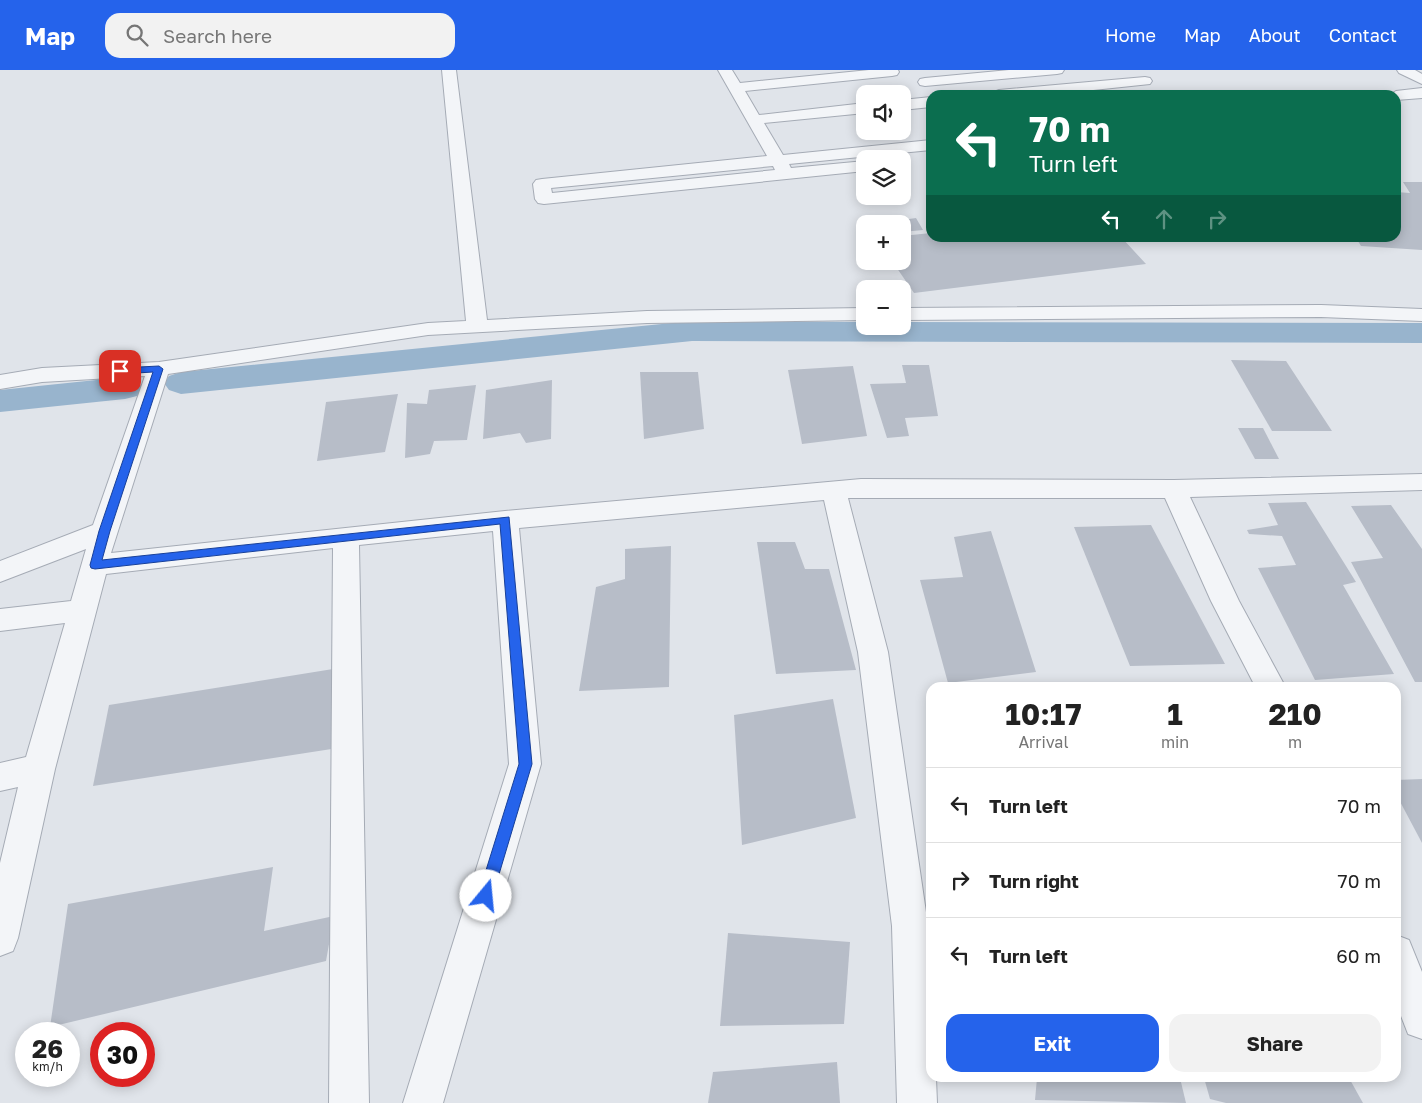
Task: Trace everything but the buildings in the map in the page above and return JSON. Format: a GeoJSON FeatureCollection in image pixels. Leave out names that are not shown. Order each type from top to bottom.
{"type":"FeatureCollection","features":[{"type":"Feature","properties":{"kind":"street"},"geometry":{"type":"LineString","coordinates":[[449,70],[478,326]]}},
{"type":"Feature","properties":{"kind":"street"},"geometry":{"type":"LineString","coordinates":[[725,70],[753,120],[783,167]]}},
{"type":"Feature","properties":{"kind":"street"},"geometry":{"type":"LineString","coordinates":[[924,82],[1057,70]]}},
{"type":"Feature","properties":{"kind":"street"},"geometry":{"type":"LineString","coordinates":[[1404,70],[1422,80]]}},
{"type":"Feature","properties":{"kind":"street"},"geometry":{"type":"LineString","coordinates":[[735,88],[889,71],[953,90]]}},
{"type":"Feature","properties":{"kind":"street"},"geometry":{"type":"LineString","coordinates":[[1036,90],[1148,75]]}},
{"type":"Feature","properties":{"kind":"street"},"geometry":{"type":"LineString","coordinates":[[1140,90],[1148,75]]}},
{"type":"Feature","properties":{"kind":"street"},"geometry":{"type":"LineString","coordinates":[[1401,95],[1422,93]]}},
{"type":"Feature","properties":{"kind":"street"},"geometry":{"type":"LineString","coordinates":[[911,104],[926,103]]}},
{"type":"Feature","properties":{"kind":"street"},"geometry":{"type":"LineString","coordinates":[[753,120],[856,109]]}},
{"type":"Feature","properties":{"kind":"street"},"geometry":{"type":"LineString","coordinates":[[856,166],[783,167],[542,184],[544,199],[783,167],[926,145]]}},
{"type":"Feature","properties":{"kind":"street"},"geometry":{"type":"LineString","coordinates":[[911,161],[926,160]]}},
{"type":"Feature","properties":{"kind":"street"},"geometry":{"type":"LineString","coordinates":[[911,314],[1321,311],[1422,314]]}},
{"type":"Feature","properties":{"kind":"street"},"geometry":{"type":"LineString","coordinates":[[0,382],[42,375],[159,369],[428,329],[647,317],[856,314]]}},
{"type":"Feature","properties":{"kind":"street"},"geometry":{"type":"LineString","coordinates":[[0,938],[39,769],[104,531],[159,369]]}},
{"type":"Feature","properties":{"kind":"street"},"geometry":{"type":"LineString","coordinates":[[95,565],[505,520],[861,488],[1174,489],[1422,482]]}},
{"type":"Feature","properties":{"kind":"street"},"geometry":{"type":"LineString","coordinates":[[1174,489],[1226,600],[1268,682]]}},
{"type":"Feature","properties":{"kind":"street"},"geometry":{"type":"LineString","coordinates":[[834,490],[873,652],[910,926],[918,1103]]}},
{"type":"Feature","properties":{"kind":"street"},"geometry":{"type":"LineString","coordinates":[[423,1103],[525,764],[505,520]]}},
{"type":"Feature","properties":{"kind":"street"},"geometry":{"type":"LineString","coordinates":[[0,572],[104,531]]}},
{"type":"Feature","properties":{"kind":"street"},"geometry":{"type":"LineString","coordinates":[[346,538],[349,1103]]}},
{"type":"Feature","properties":{"kind":"street"},"geometry":{"type":"LineString","coordinates":[[0,620],[83,610]]}},
{"type":"Feature","properties":{"kind":"street"},"geometry":{"type":"LineString","coordinates":[[0,777],[39,769]]}},
{"type":"Feature","properties":{"kind":"street"},"geometry":{"type":"LineString","coordinates":[[1401,965],[1422,1020]]}},
{"type":"Feature","properties":{"kind":"waterway"},"geometry":{"type":"LineString","coordinates":[[181,383],[692,331],[1422,333]]}},
{"type":"Feature","properties":{"kind":"waterway"},"geometry":{"type":"LineString","coordinates":[[0,401],[125,388]]}},
{"type":"Feature","properties":{"kind":"route"},"geometry":{"type":"LineString","coordinates":[[120,371],[159,369],[104,531],[95,565],[505,520],[525,764],[486,896]]}}]}
